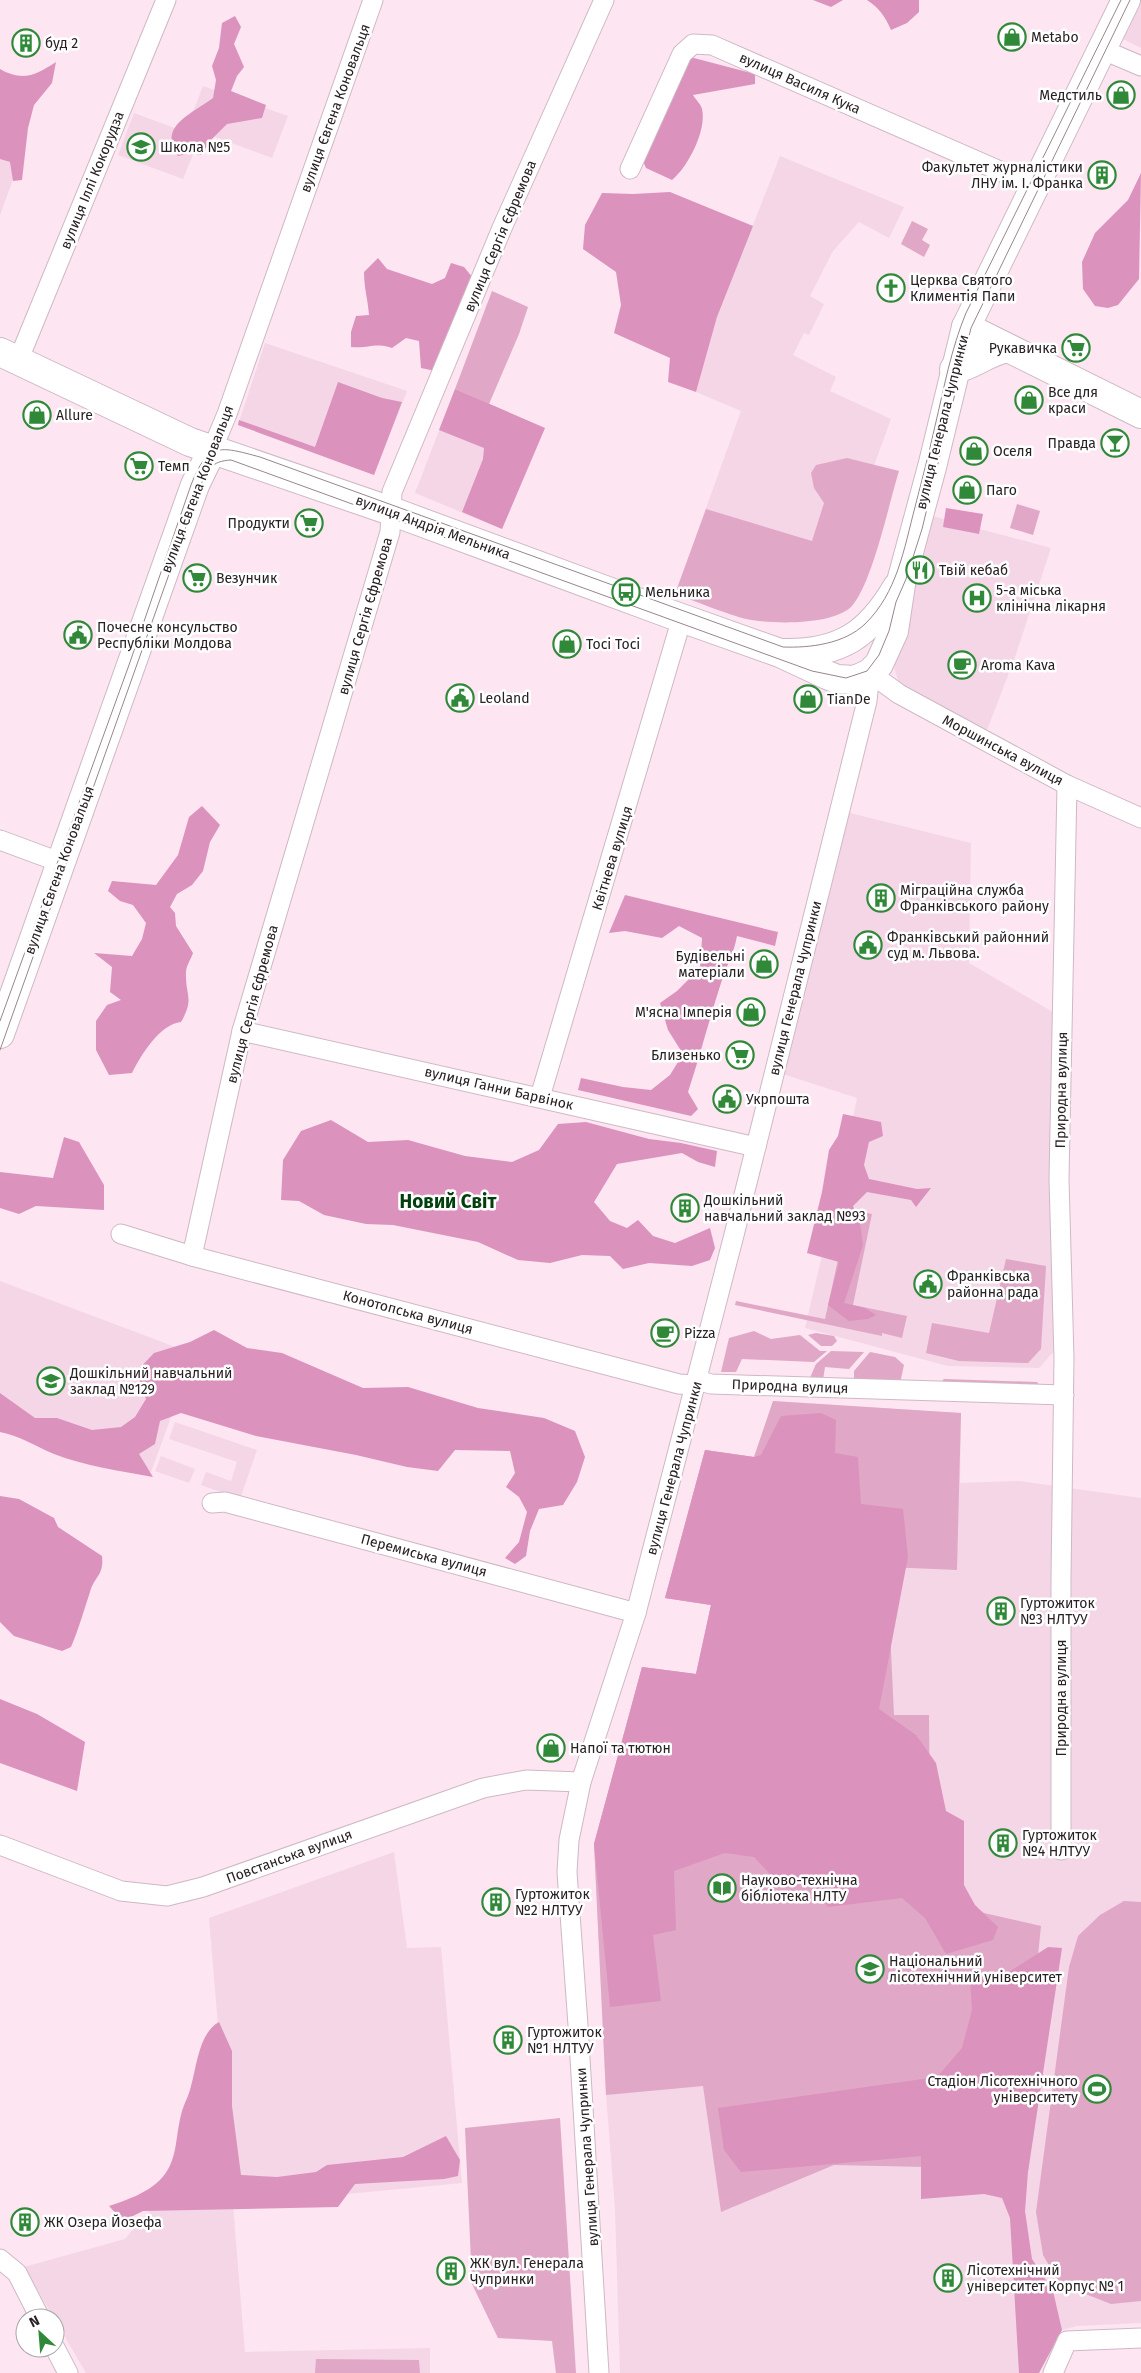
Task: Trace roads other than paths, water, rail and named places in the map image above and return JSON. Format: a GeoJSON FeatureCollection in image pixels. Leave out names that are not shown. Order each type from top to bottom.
{"type":"FeatureCollection","features":[{"type":"Feature","properties":{"kind":"street","name":"вулиця Іллі Кокорудза"},"geometry":{"type":"LineString","coordinates":[[9,356],[166,0]]}},
{"type":"Feature","properties":{"kind":"street","name":"вулиця Євгена Коновальця"},"geometry":{"type":"LineString","coordinates":[[0,1034],[195,486],[227,414],[374,0]]}},
{"type":"Feature","properties":{"kind":"street","name":"вулиця Сергія Єфремова"},"geometry":{"type":"LineString","coordinates":[[192,1256],[242,1031],[390,532],[392,492],[487,264],[604,0]]}},
{"type":"Feature","properties":{"kind":"street","name":"вулиця Генерала Чупринки"},"geometry":{"type":"LineString","coordinates":[[598,2373],[578,2025],[567,1872],[569,1840],[581,1782],[636,1613],[756,1147],[867,701],[870,673],[886,651],[894,631],[902,578],[932,467],[954,369],[966,326],[1126,0]]}},
{"type":"Feature","properties":{"kind":"street","name":"вулиця Василя Кука"},"geometry":{"type":"LineString","coordinates":[[630,169],[682,54],[693,44],[712,45],[1034,186]]}},
{"type":"Feature","properties":{"kind":"street"},"geometry":{"type":"LineString","coordinates":[[1101,49],[1141,66]]}},
{"type":"Feature","properties":{"kind":"street"},"geometry":{"type":"LineString","coordinates":[[966,326],[1141,414]]}},
{"type":"Feature","properties":{"kind":"street"},"geometry":{"type":"LineString","coordinates":[[954,369],[961,368],[994,350],[1007,348]]}},
{"type":"Feature","properties":{"kind":"street","name":"вулиця Андрія Мельника"},"geometry":{"type":"LineString","coordinates":[[9,356],[190,442],[391,511],[780,653],[837,679],[855,680],[870,673]]}},
{"type":"Feature","properties":{"kind":"street","name":"вулиця Генерала Чупринки"},"geometry":{"type":"LineString","coordinates":[[780,653],[825,650],[856,635],[875,620],[902,578]]}},
{"type":"Feature","properties":{"kind":"street","name":"Квітнева вулиця"},"geometry":{"type":"LineString","coordinates":[[540,1097],[682,618]]}},
{"type":"Feature","properties":{"kind":"street"},"geometry":{"type":"LineString","coordinates":[[825,650],[870,673]]}},
{"type":"Feature","properties":{"kind":"street","name":"Моршинська вулиця"},"geometry":{"type":"LineString","coordinates":[[870,673],[899,694],[1067,785],[1141,818]]}},
{"type":"Feature","properties":{"kind":"street","name":"Природна вулиця"},"geometry":{"type":"LineString","coordinates":[[1061,1850],[1061,1579],[1064,1395],[1059,1179],[1067,785]]}},
{"type":"Feature","properties":{"kind":"street"},"geometry":{"type":"LineString","coordinates":[[0,840],[62,863]]}},
{"type":"Feature","properties":{"kind":"street","name":"вулиця Ганни Барвінок"},"geometry":{"type":"LineString","coordinates":[[242,1031],[756,1147]]}},
{"type":"Feature","properties":{"kind":"street","name":"Конотопська вулиця"},"geometry":{"type":"LineString","coordinates":[[121,1234],[192,1256],[679,1384],[696,1383]]}},
{"type":"Feature","properties":{"kind":"street","name":"Природна вулиця"},"geometry":{"type":"LineString","coordinates":[[696,1383],[1064,1395]]}},
{"type":"Feature","properties":{"kind":"street","name":"Перемиська вулиця"},"geometry":{"type":"LineString","coordinates":[[212,1503],[225,1502],[636,1613]]}},
{"type":"Feature","properties":{"kind":"street","name":"Повстанська вулиця"},"geometry":{"type":"LineString","coordinates":[[0,1845],[121,1891],[167,1896],[204,1887],[483,1788],[526,1780],[581,1782]]}},
{"type":"Feature","properties":{"kind":"street"},"geometry":{"type":"LineString","coordinates":[[0,2259],[17,2273],[35,2308]]}},
{"type":"Feature","properties":{"kind":"street"},"geometry":{"type":"LineString","coordinates":[[1053,2373],[1067,2341],[1141,2338]]}},
{"type":"Feature","properties":{"kind":"street"},"geometry":{"type":"LineString","coordinates":[[60,2358],[68,2373]]}},
{"type":"Feature","properties":{"kind":"tram line"},"geometry":{"type":"LineString","coordinates":[[0,1021],[129,665],[191,485],[197,471],[209,454],[225,450],[260,457],[783,647],[804,647],[837,640],[857,631],[865,624],[885,599],[898,570],[952,355],[966,313],[1121,0]]}},
{"type":"Feature","properties":{"kind":"tram line"},"geometry":{"type":"LineString","coordinates":[[0,1050],[200,487],[214,464],[231,460],[812,671],[846,678],[867,671],[879,655],[889,631],[896,602],[906,579],[922,529],[971,328],[1130,0]]}},
{"type":"Feature","properties":{"kind":"place","name":"Metabo"},"geometry":{"type":"Point","coordinates":[1012,37]}},
{"type":"Feature","properties":{"kind":"place","name":"буд 2"},"geometry":{"type":"Point","coordinates":[26,43]}},
{"type":"Feature","properties":{"kind":"place","name":"Медстиль"},"geometry":{"type":"Point","coordinates":[1121,95]}},
{"type":"Feature","properties":{"kind":"place","name":"Школа №5"},"geometry":{"type":"Point","coordinates":[141,147]}},
{"type":"Feature","properties":{"kind":"place","name":"Факультет журналістики ЛНУ ім. І. Франка"},"geometry":{"type":"Point","coordinates":[1102,175]}},
{"type":"Feature","properties":{"kind":"place","name":"Церква Святого Климентія Папи"},"geometry":{"type":"Point","coordinates":[891,288]}},
{"type":"Feature","properties":{"kind":"place","name":"Рукавичка"},"geometry":{"type":"Point","coordinates":[1076,348]}},
{"type":"Feature","properties":{"kind":"place","name":"Все для краси"},"geometry":{"type":"Point","coordinates":[1029,400]}},
{"type":"Feature","properties":{"kind":"place","name":"Allure"},"geometry":{"type":"Point","coordinates":[37,415]}},
{"type":"Feature","properties":{"kind":"place","name":"Правда"},"geometry":{"type":"Point","coordinates":[1115,443]}},
{"type":"Feature","properties":{"kind":"place","name":"Оселя"},"geometry":{"type":"Point","coordinates":[974,451]}},
{"type":"Feature","properties":{"kind":"place","name":"Темп"},"geometry":{"type":"Point","coordinates":[139,466]}},
{"type":"Feature","properties":{"kind":"place","name":"Паго"},"geometry":{"type":"Point","coordinates":[967,490]}},
{"type":"Feature","properties":{"kind":"place","name":"Продукти"},"geometry":{"type":"Point","coordinates":[309,523]}},
{"type":"Feature","properties":{"kind":"place","name":"Твій кебаб"},"geometry":{"type":"Point","coordinates":[920,570]}},
{"type":"Feature","properties":{"kind":"place","name":"Везунчик"},"geometry":{"type":"Point","coordinates":[197,578]}},
{"type":"Feature","properties":{"kind":"place","name":"Мельника"},"geometry":{"type":"Point","coordinates":[626,592]}},
{"type":"Feature","properties":{"kind":"place","name":"5-а міська клінічна лікарня"},"geometry":{"type":"Point","coordinates":[977,598]}},
{"type":"Feature","properties":{"kind":"place","name":"Почесне консульство Республіки Молдова"},"geometry":{"type":"Point","coordinates":[78,635]}},
{"type":"Feature","properties":{"kind":"place","name":"Тосі Тосі"},"geometry":{"type":"Point","coordinates":[567,644]}},
{"type":"Feature","properties":{"kind":"place","name":"Aroma Kava"},"geometry":{"type":"Point","coordinates":[962,665]}},
{"type":"Feature","properties":{"kind":"place","name":"Leoland"},"geometry":{"type":"Point","coordinates":[460,698]}},
{"type":"Feature","properties":{"kind":"place","name":"TianDe"},"geometry":{"type":"Point","coordinates":[808,699]}},
{"type":"Feature","properties":{"kind":"place","name":"Міграційна служба Франківського району"},"geometry":{"type":"Point","coordinates":[881,898]}},
{"type":"Feature","properties":{"kind":"place","name":"Франківський районний суд м. Львова."},"geometry":{"type":"Point","coordinates":[868,945]}},
{"type":"Feature","properties":{"kind":"place","name":"Будівельні матеріали"},"geometry":{"type":"Point","coordinates":[764,964]}},
{"type":"Feature","properties":{"kind":"place","name":"М'ясна Імперія"},"geometry":{"type":"Point","coordinates":[751,1012]}},
{"type":"Feature","properties":{"kind":"place","name":"Близенько"},"geometry":{"type":"Point","coordinates":[740,1055]}},
{"type":"Feature","properties":{"kind":"place","name":"Укрпошта"},"geometry":{"type":"Point","coordinates":[727,1099]}},
{"type":"Feature","properties":{"kind":"place","name":"Дошкільний навчальний заклад №93"},"geometry":{"type":"Point","coordinates":[685,1208]}},
{"type":"Feature","properties":{"kind":"place","name":"Франківська районна рада"},"geometry":{"type":"Point","coordinates":[928,1284]}},
{"type":"Feature","properties":{"kind":"place","name":"Pizza"},"geometry":{"type":"Point","coordinates":[665,1333]}},
{"type":"Feature","properties":{"kind":"place","name":"Дошкільний навчальний заклад №129"},"geometry":{"type":"Point","coordinates":[51,1381]}},
{"type":"Feature","properties":{"kind":"place","name":"Гуртожиток №3 НЛТУУ"},"geometry":{"type":"Point","coordinates":[1001,1611]}},
{"type":"Feature","properties":{"kind":"place","name":"Напої та тютюн"},"geometry":{"type":"Point","coordinates":[551,1748]}},
{"type":"Feature","properties":{"kind":"place","name":"Гуртожиток №4 НЛТУУ"},"geometry":{"type":"Point","coordinates":[1003,1843]}},
{"type":"Feature","properties":{"kind":"place","name":"Науково-технічна бібліотека НЛТУ"},"geometry":{"type":"Point","coordinates":[722,1888]}},
{"type":"Feature","properties":{"kind":"place","name":"Гуртожиток №2 НЛТУУ"},"geometry":{"type":"Point","coordinates":[496,1902]}},
{"type":"Feature","properties":{"kind":"place","name":"Національний лісотехнічний університет"},"geometry":{"type":"Point","coordinates":[870,1969]}},
{"type":"Feature","properties":{"kind":"place","name":"Гуртожиток №1 НЛТУУ"},"geometry":{"type":"Point","coordinates":[508,2040]}},
{"type":"Feature","properties":{"kind":"place","name":"Стадіон Лісотехнічного університету"},"geometry":{"type":"Point","coordinates":[1097,2089]}},
{"type":"Feature","properties":{"kind":"place","name":"ЖК Озера Йозефа"},"geometry":{"type":"Point","coordinates":[25,2222]}},
{"type":"Feature","properties":{"kind":"place","name":"ЖК вул. Генерала Чупринки"},"geometry":{"type":"Point","coordinates":[451,2271]}},
{"type":"Feature","properties":{"kind":"place","name":"Лісотехнічний університет Корпус № 1"},"geometry":{"type":"Point","coordinates":[948,2278]}},
{"type":"Feature","properties":{"kind":"district","name":"Новий Світ"},"geometry":{"type":"Point","coordinates":[448,1201]}}]}
